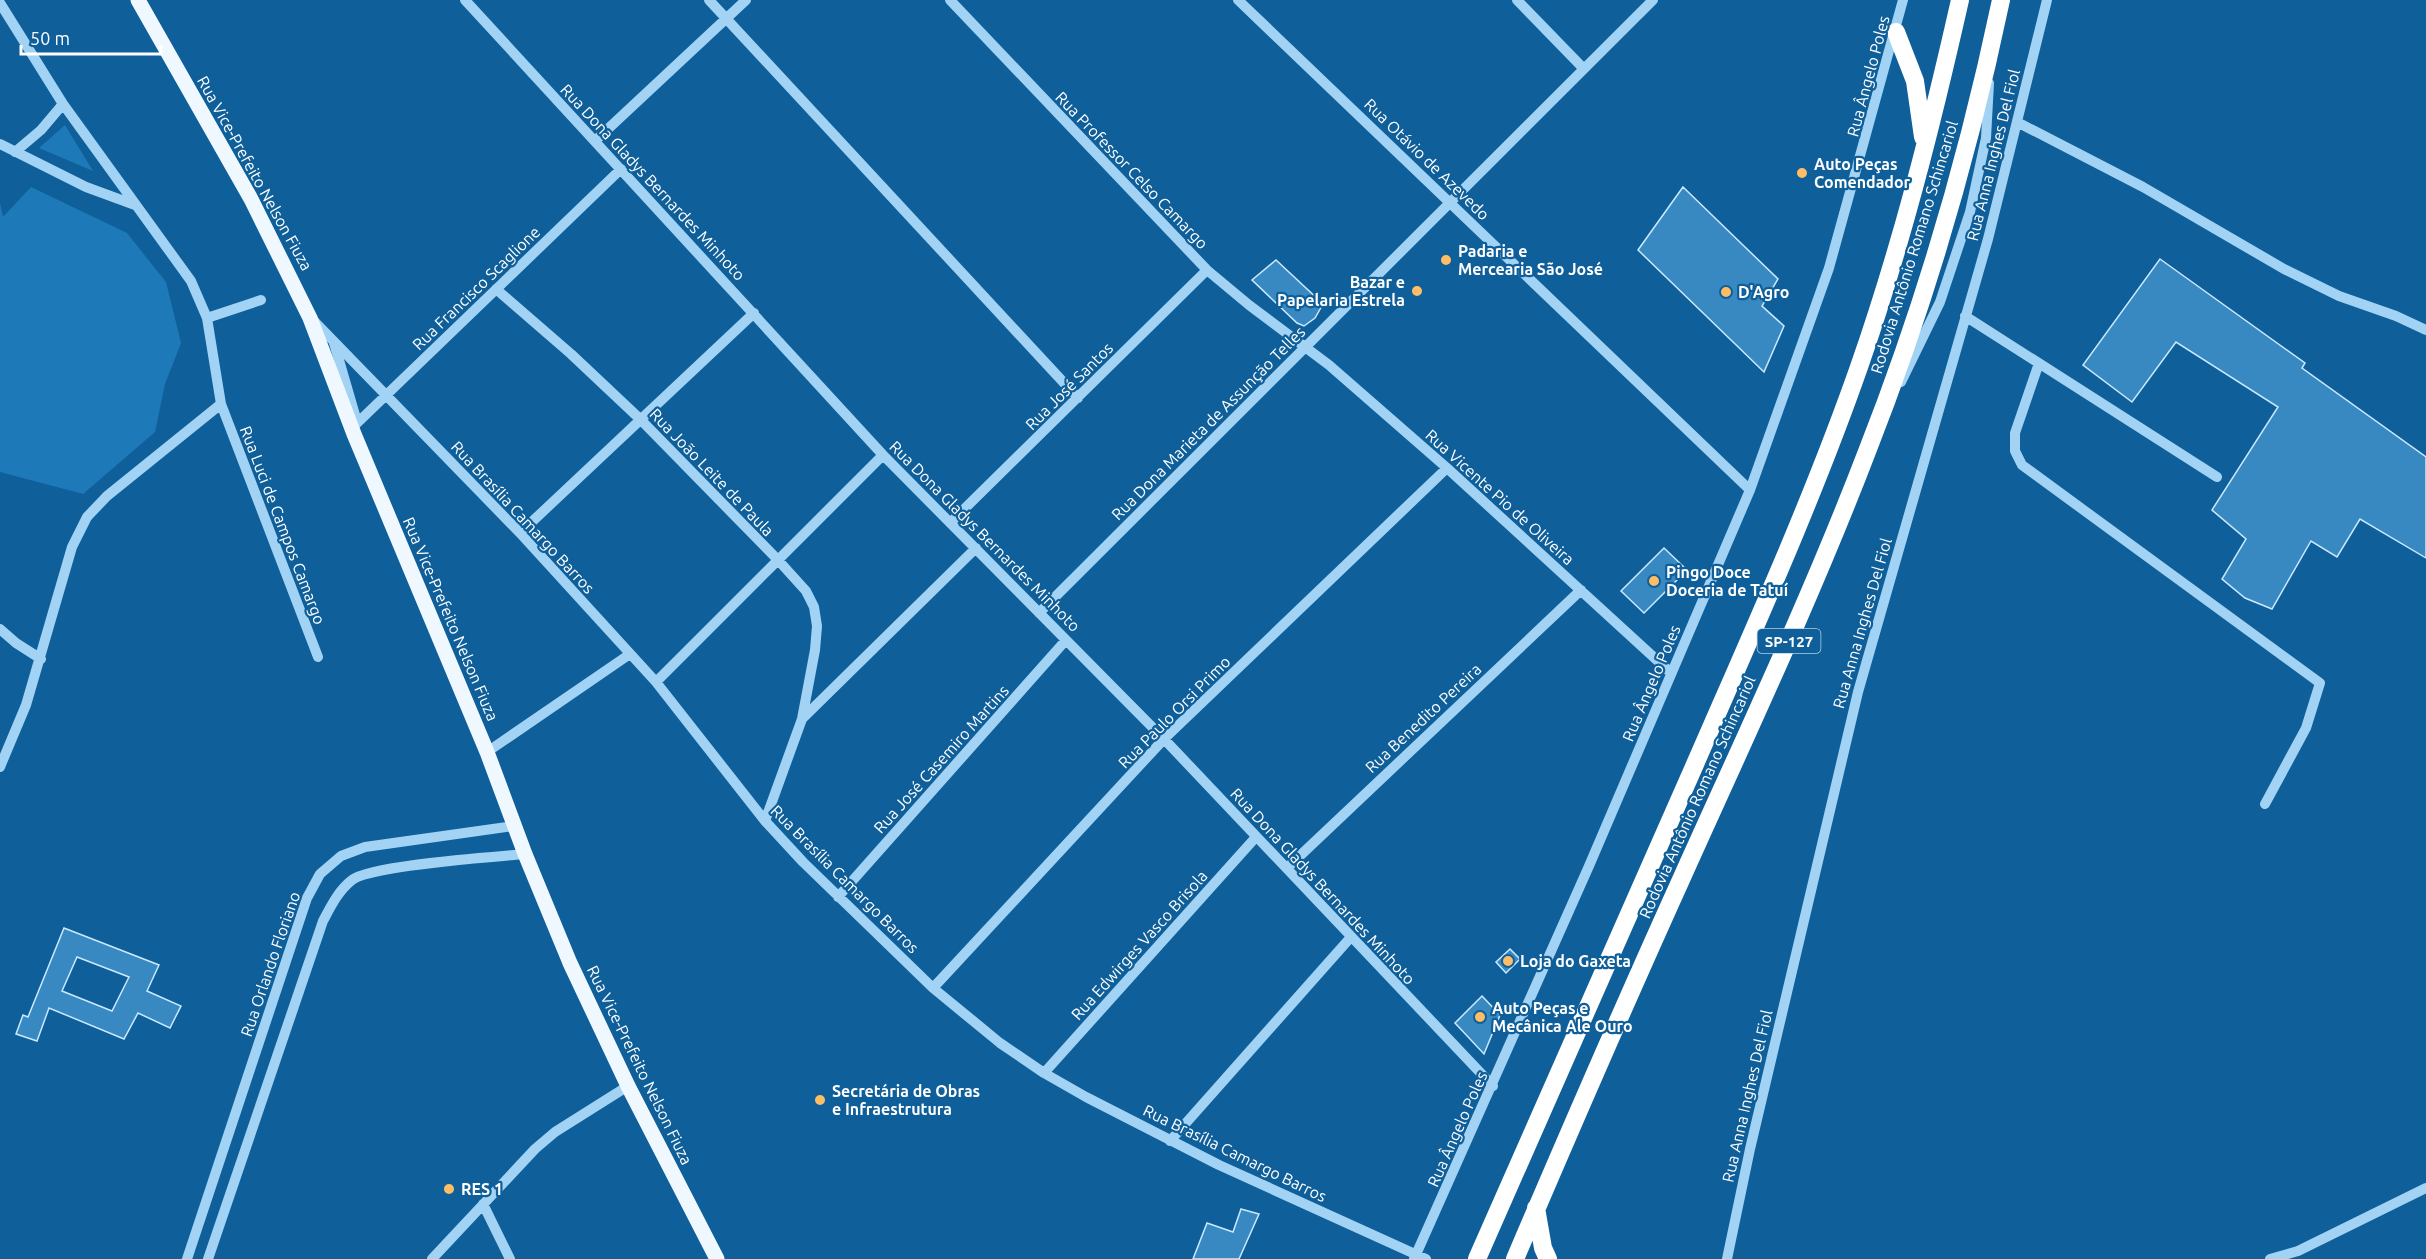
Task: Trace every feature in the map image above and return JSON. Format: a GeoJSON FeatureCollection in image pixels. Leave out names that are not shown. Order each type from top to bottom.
{"type":"FeatureCollection","features":[{"type":"Feature","properties":{"kind":"highway","name":"Rodovia Antônio Romano Schincariol"},"geometry":{"type":"LineString","coordinates":[[1477,1259],[1767,599],[1825,458],[1880,306],[1925,150],[1960,0]]}},
{"type":"Feature","properties":{"kind":"highway","name":"Rodovia Antônio Romano Schincariol"},"geometry":{"type":"LineString","coordinates":[[1515,1259],[1608,1040],[1802,610],[1869,447],[1915,319],[1936,252],[1964,155],[2001,0]]}},
{"type":"Feature","properties":{"kind":"highway"},"geometry":{"type":"LineString","coordinates":[[1896,32],[1915,81],[1925,150]]}},
{"type":"Feature","properties":{"kind":"highway"},"geometry":{"type":"LineString","coordinates":[[1536,1208],[1543,1248],[1548,1259]]}},
{"type":"Feature","properties":{"kind":"main road","name":"Rua Vice-Prefeito Nelson Fiuza"},"geometry":{"type":"LineString","coordinates":[[138,0],[252,199],[310,318],[487,752],[525,854],[570,963],[628,1086],[717,1259]]}},
{"type":"Feature","properties":{"kind":"street","name":"Rua Dona Gladys Bernardes Minhoto"},"geometry":{"type":"LineString","coordinates":[[465,0],[883,455],[1164,739],[1493,1086]]}},
{"type":"Feature","properties":{"kind":"street"},"geometry":{"type":"LineString","coordinates":[[709,0],[1078,399]]}},
{"type":"Feature","properties":{"kind":"street"},"geometry":{"type":"LineString","coordinates":[[595,141],[746,0]]}},
{"type":"Feature","properties":{"kind":"street","name":"Rua Professor Celso Camargo"},"geometry":{"type":"LineString","coordinates":[[950,0],[1207,270],[1249,305],[1306,346]]}},
{"type":"Feature","properties":{"kind":"street","name":"Rua Otávio de Azevedo"},"geometry":{"type":"LineString","coordinates":[[1238,0],[1750,490]]}},
{"type":"Feature","properties":{"kind":"street"},"geometry":{"type":"LineString","coordinates":[[1517,0],[1584,69]]}},
{"type":"Feature","properties":{"kind":"street","name":"Rua Dona Marieta de Assunção Telles"},"geometry":{"type":"LineString","coordinates":[[1039,613],[1653,0]]}},
{"type":"Feature","properties":{"kind":"street","name":"Rua Ângelo Poles"},"geometry":{"type":"LineString","coordinates":[[1419,1257],[1750,490],[1828,268],[1896,32],[1903,0]]}},
{"type":"Feature","properties":{"kind":"street","name":"Rua Anna Inghes Del Fiol"},"geometry":{"type":"LineString","coordinates":[[1727,1259],[1750,1149],[1858,692],[1988,239],[2047,0]]}},
{"type":"Feature","properties":{"kind":"street","name":"Rua Luci de Campos Camargo"},"geometry":{"type":"LineString","coordinates":[[0,3],[63,104],[191,281],[207,318],[221,404],[318,657]]}},
{"type":"Feature","properties":{"kind":"street"},"geometry":{"type":"LineString","coordinates":[[15,152],[41,130],[63,104]]}},
{"type":"Feature","properties":{"kind":"street"},"geometry":{"type":"LineString","coordinates":[[2017,122],[2143,187],[2284,269],[2339,296],[2396,316],[2426,330]]}},
{"type":"Feature","properties":{"kind":"street"},"geometry":{"type":"LineString","coordinates":[[0,144],[93,190],[135,205]]}},
{"type":"Feature","properties":{"kind":"street","name":"Rua Francisco Scaglione"},"geometry":{"type":"LineString","coordinates":[[354,425],[387,396],[621,169]]}},
{"type":"Feature","properties":{"kind":"street","name":"Rua José Santos"},"geometry":{"type":"LineString","coordinates":[[951,522],[1207,270]]}},
{"type":"Feature","properties":{"kind":"street","name":"Rua João Leite de Paula"},"geometry":{"type":"LineString","coordinates":[[496,289],[571,354],[640,419],[806,591],[814,607],[818,626],[802,719],[765,821]]}},
{"type":"Feature","properties":{"kind":"street"},"geometry":{"type":"LineString","coordinates":[[207,318],[261,300]]}},
{"type":"Feature","properties":{"kind":"street"},"geometry":{"type":"LineString","coordinates":[[520,533],[754,313]]}},
{"type":"Feature","properties":{"kind":"street"},"geometry":{"type":"LineString","coordinates":[[1965,316],[2217,477]]}},
{"type":"Feature","properties":{"kind":"street","name":"Rua Brasília Camargo Barros"},"geometry":{"type":"LineString","coordinates":[[310,318],[520,533],[656,682],[765,821],[838,897],[933,988],[1000,1043],[1044,1073],[1170,1142],[1419,1257]]}},
{"type":"Feature","properties":{"kind":"street"},"geometry":{"type":"LineString","coordinates":[[333,340],[354,425]]}},
{"type":"Feature","properties":{"kind":"street","name":"Rua Vicente Pio de Oliveira"},"geometry":{"type":"LineString","coordinates":[[1306,346],[1446,468],[1671,673]]}},
{"type":"Feature","properties":{"kind":"street"},"geometry":{"type":"LineString","coordinates":[[2039,363],[2015,433],[2015,451],[2022,465],[2319,682],[2307,728],[2265,804]]}},
{"type":"Feature","properties":{"kind":"street"},"geometry":{"type":"LineString","coordinates":[[0,767],[26,705],[72,547],[87,517],[107,496],[221,404]]}},
{"type":"Feature","properties":{"kind":"street"},"geometry":{"type":"LineString","coordinates":[[656,682],[883,455]]}},
{"type":"Feature","properties":{"kind":"street","name":"Rua Paulo Orsi Primo"},"geometry":{"type":"LineString","coordinates":[[933,988],[1164,739],[1446,468]]}},
{"type":"Feature","properties":{"kind":"street","name":"Rua João Leite de Paula"},"geometry":{"type":"LineString","coordinates":[[802,719],[976,548]]}},
{"type":"Feature","properties":{"kind":"street","name":"Rua Benedito Pereira"},"geometry":{"type":"LineString","coordinates":[[1287,868],[1581,590]]}},
{"type":"Feature","properties":{"kind":"street"},"geometry":{"type":"LineString","coordinates":[[0,629],[16,643],[41,659]]}},
{"type":"Feature","properties":{"kind":"street","name":"Rua José Casemiro Martins"},"geometry":{"type":"LineString","coordinates":[[838,897],[1066,640]]}},
{"type":"Feature","properties":{"kind":"street"},"geometry":{"type":"LineString","coordinates":[[487,752],[630,654]]}},
{"type":"Feature","properties":{"kind":"street","name":"Rua Orlando Floriano"},"geometry":{"type":"LineString","coordinates":[[187,1259],[307,898],[321,874],[341,856],[365,847],[514,825]]}},
{"type":"Feature","properties":{"kind":"street","name":"Rua Edwirges Vasco Brisola"},"geometry":{"type":"LineString","coordinates":[[1044,1073],[1256,837]]}},
{"type":"Feature","properties":{"kind":"street"},"geometry":{"type":"LineString","coordinates":[[208,1259],[323,921],[337,895],[354,878],[383,870],[525,854]]}},
{"type":"Feature","properties":{"kind":"street"},"geometry":{"type":"LineString","coordinates":[[1170,1142],[1351,937]]}},
{"type":"Feature","properties":{"kind":"street"},"geometry":{"type":"LineString","coordinates":[[432,1259],[535,1149],[555,1132],[628,1086]]}},
{"type":"Feature","properties":{"kind":"street"},"geometry":{"type":"LineString","coordinates":[[2270,1259],[2298,1251],[2426,1188]]}},
{"type":"Feature","properties":{"kind":"street"},"geometry":{"type":"LineString","coordinates":[[483,1204],[510,1259]]}},
{"type":"Feature","properties":{"kind":"shaded area"},"geometry":{"type":"Polygon","coordinates":[[[65,125],[93,171],[39,148],[65,125]]]}},
{"type":"Feature","properties":{"kind":"shaded area"},"geometry":{"type":"Polygon","coordinates":[[[31,187],[127,233],[166,282],[181,343],[165,384],[155,432],[83,494],[0,472],[0,203],[3,217],[31,187]]]}},
{"type":"Feature","properties":{"kind":"building","name":"D'Agro"},"geometry":{"type":"Polygon","coordinates":[[[1683,187],[1778,279],[1762,306],[1784,326],[1764,372],[1638,250],[1683,187]]]}},
{"type":"Feature","properties":{"kind":"building"},"geometry":{"type":"Polygon","coordinates":[[[2160,259],[2305,363],[2302,368],[2426,457],[2426,558],[2360,519],[2337,557],[2311,541],[2272,609],[2245,598],[2222,579],[2246,539],[2212,510],[2278,407],[2176,342],[2132,402],[2083,365],[2160,259]]]}},
{"type":"Feature","properties":{"kind":"building"},"geometry":{"type":"Polygon","coordinates":[[[1276,260],[1323,304],[1315,318],[1304,326],[1297,323],[1252,280],[1276,260]]]}},
{"type":"Feature","properties":{"kind":"building","name":"Pingo Doce Doceria de Tatuí"},"geometry":{"type":"Polygon","coordinates":[[[1664,548],[1687,570],[1644,613],[1621,591],[1664,548]]]}},
{"type":"Feature","properties":{"kind":"building"},"geometry":{"type":"Polygon","coordinates":[[[64,928],[159,965],[147,991],[181,1006],[170,1028],[138,1013],[124,1039],[49,1008],[37,1041],[16,1034],[23,1015],[28,1017],[64,928]],[[77,957],[62,991],[112,1011],[129,977],[77,957]]]}},
{"type":"Feature","properties":{"kind":"building","name":"Loja do Gaxeta"},"geometry":{"type":"Polygon","coordinates":[[[1510,949],[1520,959],[1506,973],[1496,962],[1510,949]]]}},
{"type":"Feature","properties":{"kind":"building","name":"Auto Peças e Mecânica Ale Ouro"},"geometry":{"type":"Polygon","coordinates":[[[1482,996],[1500,1015],[1484,1054],[1455,1023],[1482,996]]]}},
{"type":"Feature","properties":{"kind":"building"},"geometry":{"type":"Polygon","coordinates":[[[1241,1209],[1259,1214],[1239,1259],[1193,1259],[1207,1223],[1233,1232],[1241,1209]]]}},
{"type":"Feature","properties":{"kind":"place","name":"Auto Peças Comendador"},"geometry":{"type":"Point","coordinates":[1802,173]}},
{"type":"Feature","properties":{"kind":"place","name":"Padaria e Mercearia São José"},"geometry":{"type":"Point","coordinates":[1446,260]}},
{"type":"Feature","properties":{"kind":"place","name":"Bazar e Papelaria Estrela"},"geometry":{"type":"Point","coordinates":[1417,291]}},
{"type":"Feature","properties":{"kind":"place","name":"D'Agro"},"geometry":{"type":"Point","coordinates":[1726,292]}},
{"type":"Feature","properties":{"kind":"place","name":"Pingo Doce Doceria de Tatuí"},"geometry":{"type":"Point","coordinates":[1654,581]}},
{"type":"Feature","properties":{"kind":"place","name":"Loja do Gaxeta"},"geometry":{"type":"Point","coordinates":[1508,961]}},
{"type":"Feature","properties":{"kind":"place","name":"Auto Peças e Mecânica Ale Ouro"},"geometry":{"type":"Point","coordinates":[1480,1017]}},
{"type":"Feature","properties":{"kind":"place","name":"Secretária de Obras e Infraestrutura"},"geometry":{"type":"Point","coordinates":[820,1100]}},
{"type":"Feature","properties":{"kind":"place","name":"RES 1"},"geometry":{"type":"Point","coordinates":[449,1189]}}]}
